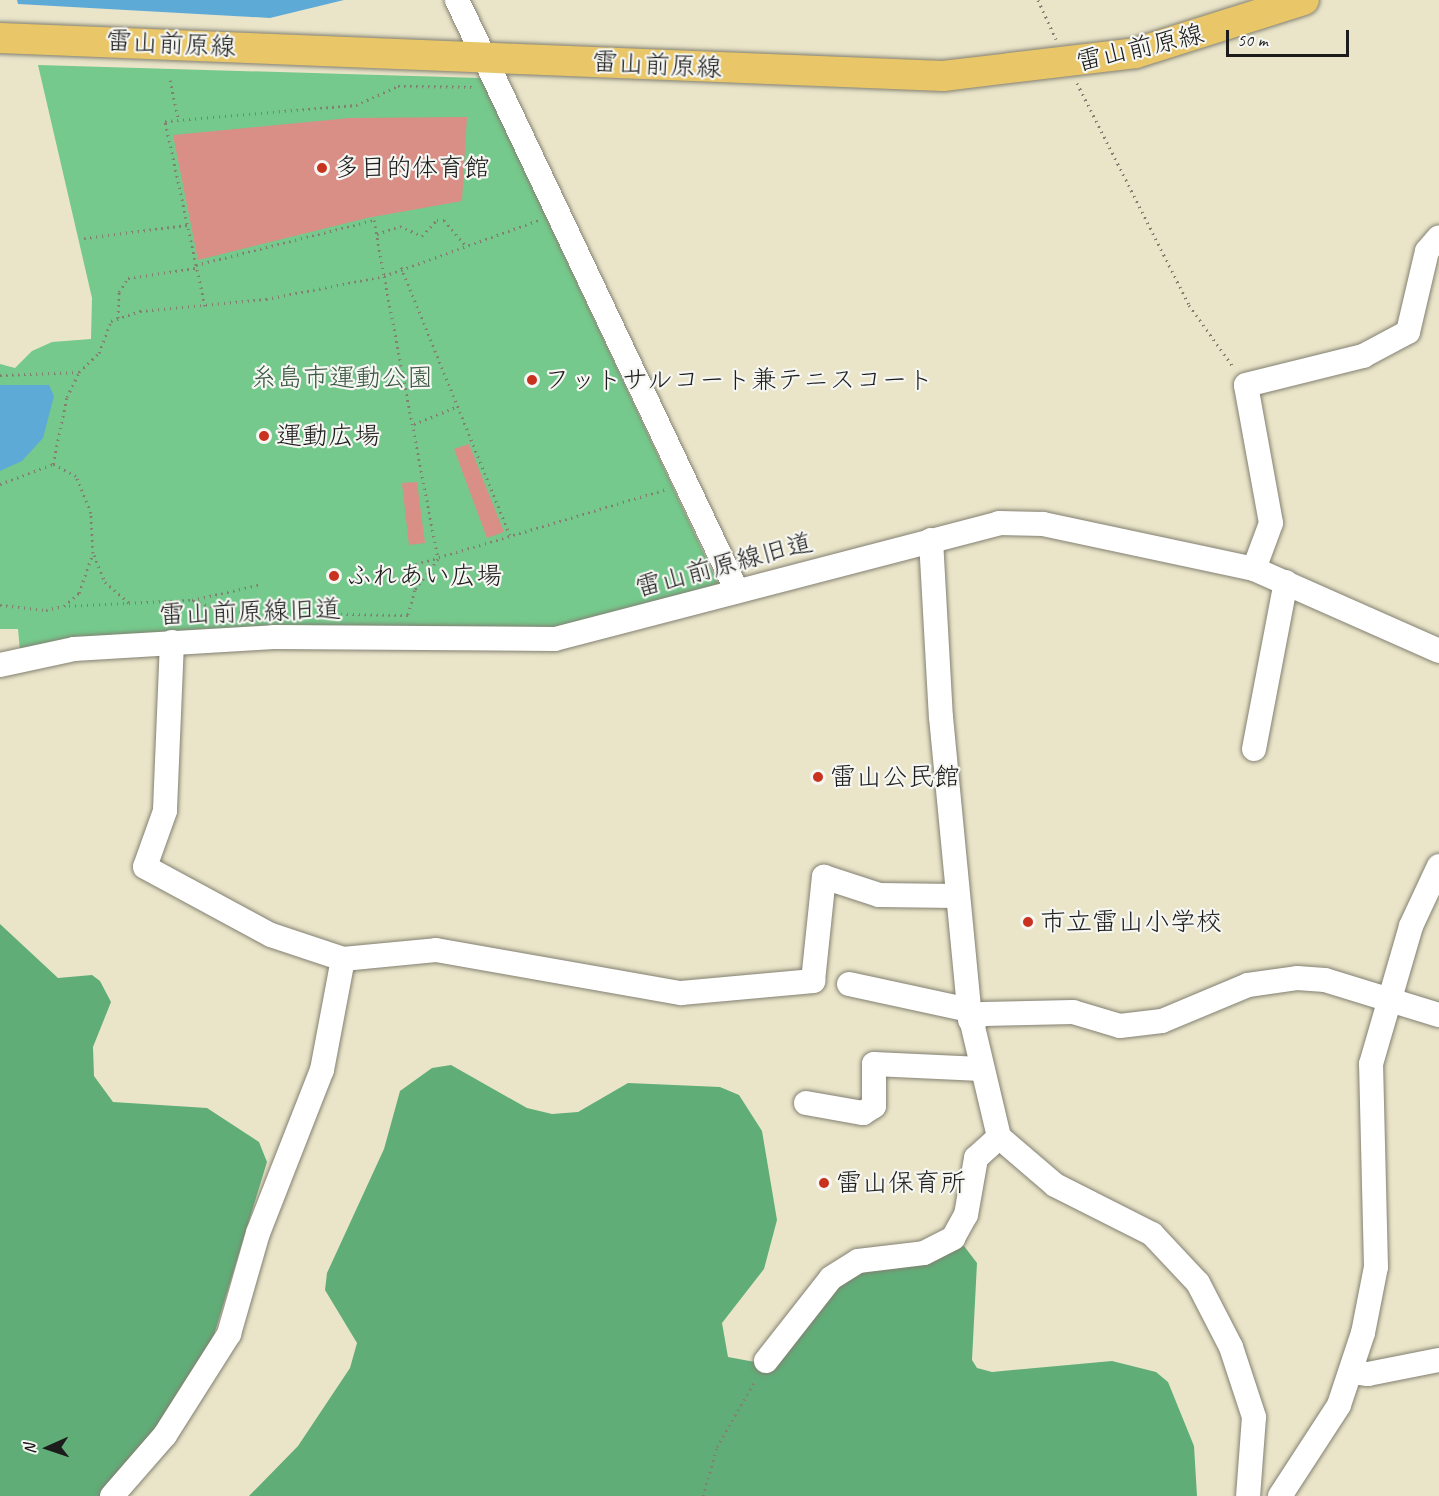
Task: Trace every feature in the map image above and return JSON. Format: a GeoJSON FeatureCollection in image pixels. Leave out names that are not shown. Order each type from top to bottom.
{"type":"FeatureCollection","features":[{"type":"Feature","properties":{"kind":"main road","name":"雷山前原線"},"geometry":{"type":"LineString","coordinates":[[0,38],[943,76],[1068,64],[1165,45],[1304,0]]}},
{"type":"Feature","properties":{"kind":"street"},"geometry":{"type":"LineString","coordinates":[[457,0],[486,57],[737,591]]}},
{"type":"Feature","properties":{"kind":"street"},"geometry":{"type":"LineString","coordinates":[[1254,569],[1271,523],[1246,385],[1363,356],[1408,332],[1427,251],[1439,237]]}},
{"type":"Feature","properties":{"kind":"street","name":"雷山前原線旧道"},"geometry":{"type":"LineString","coordinates":[[0,665],[74,649],[172,642],[555,639],[999,523],[1043,524],[1254,569],[1434,643]]}},
{"type":"Feature","properties":{"kind":"street"},"geometry":{"type":"LineString","coordinates":[[930,540],[956,896],[969,1015],[999,1137],[1055,1185],[1152,1234],[1198,1283],[1231,1347],[1254,1417],[1248,1496]]}},
{"type":"Feature","properties":{"kind":"street"},"geometry":{"type":"LineString","coordinates":[[1254,749],[1286,582]]}},
{"type":"Feature","properties":{"kind":"street"},"geometry":{"type":"LineString","coordinates":[[172,642],[165,811],[146,867],[271,934],[343,959],[436,950],[681,993],[813,981],[824,877],[879,895],[956,896]]}},
{"type":"Feature","properties":{"kind":"street"},"geometry":{"type":"LineString","coordinates":[[1280,1496],[1325,1432],[1353,1372],[1376,1267],[1370,1088],[1386,998],[1439,866]]}},
{"type":"Feature","properties":{"kind":"street"},"geometry":{"type":"LineString","coordinates":[[112,1496],[165,1435],[230,1334],[258,1233],[322,1070],[343,959]]}},
{"type":"Feature","properties":{"kind":"street"},"geometry":{"type":"LineString","coordinates":[[849,984],[969,1015],[1073,1012],[1120,1026],[1162,1022],[1248,985],[1297,978],[1386,998],[1439,1015]]}},
{"type":"Feature","properties":{"kind":"street"},"geometry":{"type":"LineString","coordinates":[[806,1103],[863,1113],[874,1106],[874,1064],[981,1069]]}},
{"type":"Feature","properties":{"kind":"street"},"geometry":{"type":"LineString","coordinates":[[766,1361],[831,1278],[858,1261],[924,1253],[952,1238],[966,1215],[976,1158],[999,1137]]}},
{"type":"Feature","properties":{"kind":"street"},"geometry":{"type":"LineString","coordinates":[[1353,1372],[1368,1374],[1439,1360]]}},
{"type":"Feature","properties":{"kind":"path"},"geometry":{"type":"LineString","coordinates":[[1038,0],[1189,305],[1246,385]]}},
{"type":"Feature","properties":{"kind":"path"},"geometry":{"type":"LineString","coordinates":[[170,80],[178,119]]}},
{"type":"Feature","properties":{"kind":"path"},"geometry":{"type":"LineString","coordinates":[[205,306],[165,121],[356,105],[398,86],[477,87],[482,97]]}},
{"type":"Feature","properties":{"kind":"path"},"geometry":{"type":"LineString","coordinates":[[53,464],[67,397],[79,372],[99,353],[106,329],[118,318],[384,276],[401,267],[547,218]]}},
{"type":"Feature","properties":{"kind":"path"},"geometry":{"type":"LineString","coordinates":[[118,318],[119,292],[128,278],[196,267],[374,220],[438,559],[415,590],[408,615],[236,612],[190,600]]}},
{"type":"Feature","properties":{"kind":"path"},"geometry":{"type":"LineString","coordinates":[[377,234],[400,226],[422,237],[436,220],[444,220],[465,245]]}},
{"type":"Feature","properties":{"kind":"path"},"geometry":{"type":"LineString","coordinates":[[84,238],[187,225]]}},
{"type":"Feature","properties":{"kind":"path"},"geometry":{"type":"LineString","coordinates":[[401,267],[510,535]]}},
{"type":"Feature","properties":{"kind":"path"},"geometry":{"type":"LineString","coordinates":[[0,375],[79,372]]}},
{"type":"Feature","properties":{"kind":"path"},"geometry":{"type":"LineString","coordinates":[[414,424],[458,406]]}},
{"type":"Feature","properties":{"kind":"path"},"geometry":{"type":"LineString","coordinates":[[0,483],[53,464]]}},
{"type":"Feature","properties":{"kind":"path"},"geometry":{"type":"LineString","coordinates":[[53,464],[83,486],[91,513],[93,554],[105,582],[120,600],[134,604]]}},
{"type":"Feature","properties":{"kind":"path"},"geometry":{"type":"LineString","coordinates":[[410,566],[674,487]]}},
{"type":"Feature","properties":{"kind":"path"},"geometry":{"type":"LineString","coordinates":[[64,606],[79,592],[93,554]]}},
{"type":"Feature","properties":{"kind":"path"},"geometry":{"type":"LineString","coordinates":[[0,605],[64,606],[190,600],[258,585]]}},
{"type":"Feature","properties":{"kind":"path"},"geometry":{"type":"LineString","coordinates":[[703,1496],[717,1447],[766,1361]]}},
{"type":"Feature","properties":{"kind":"green space","name":"糸島市運動公園"},"geometry":{"type":"Polygon","coordinates":[[[38,65],[481,78],[721,590],[553,633],[20,651],[18,629],[0,629],[0,364],[15,368],[32,351],[52,342],[91,339],[92,298],[38,65]]]}},
{"type":"Feature","properties":{"kind":"green space"},"geometry":{"type":"Polygon","coordinates":[[[0,924],[58,978],[92,975],[100,981],[111,1002],[93,1047],[94,1076],[113,1102],[207,1108],[259,1142],[267,1162],[214,1335],[149,1438],[100,1496],[0,1496],[0,924]]]}},
{"type":"Feature","properties":{"kind":"green space"},"geometry":{"type":"Polygon","coordinates":[[[451,1065],[527,1108],[552,1114],[578,1112],[628,1083],[720,1087],[739,1095],[762,1131],[777,1220],[764,1269],[722,1323],[728,1357],[755,1362],[768,1345],[861,1269],[964,1246],[977,1263],[972,1360],[977,1368],[992,1372],[1112,1361],[1156,1372],[1168,1382],[1194,1446],[1197,1496],[249,1496],[298,1446],[350,1368],[357,1343],[325,1290],[327,1273],[384,1149],[400,1091],[432,1068],[451,1065]]]}},
{"type":"Feature","properties":{"kind":"water"},"geometry":{"type":"Polygon","coordinates":[[[17,0],[344,0],[270,18],[18,4],[17,0]]]}},
{"type":"Feature","properties":{"kind":"water"},"geometry":{"type":"Polygon","coordinates":[[[0,385],[49,385],[54,396],[43,438],[22,461],[0,471],[0,385]]]}},
{"type":"Feature","properties":{"kind":"building","name":"多目的体育館"},"geometry":{"type":"Polygon","coordinates":[[[467,117],[462,201],[367,218],[198,260],[173,135],[350,118],[467,117]]]}},
{"type":"Feature","properties":{"kind":"building"},"geometry":{"type":"Polygon","coordinates":[[[469,444],[504,532],[487,538],[454,449],[469,444]]]}},
{"type":"Feature","properties":{"kind":"building"},"geometry":{"type":"Polygon","coordinates":[[[417,482],[425,543],[409,545],[402,483],[417,482]]]}},
{"type":"Feature","properties":{"kind":"place","name":"多目的体育館"},"geometry":{"type":"Point","coordinates":[322,168]}},
{"type":"Feature","properties":{"kind":"place","name":"フットサルコート兼テニスコート"},"geometry":{"type":"Point","coordinates":[532,380]}},
{"type":"Feature","properties":{"kind":"place","name":"運動広場"},"geometry":{"type":"Point","coordinates":[264,436]}},
{"type":"Feature","properties":{"kind":"place","name":"ふれあい広場"},"geometry":{"type":"Point","coordinates":[334,576]}},
{"type":"Feature","properties":{"kind":"place","name":"雷山公民館"},"geometry":{"type":"Point","coordinates":[818,777]}},
{"type":"Feature","properties":{"kind":"place","name":"市立雷山小学校"},"geometry":{"type":"Point","coordinates":[1028,922]}},
{"type":"Feature","properties":{"kind":"place","name":"雷山保育所"},"geometry":{"type":"Point","coordinates":[824,1183]}}]}
